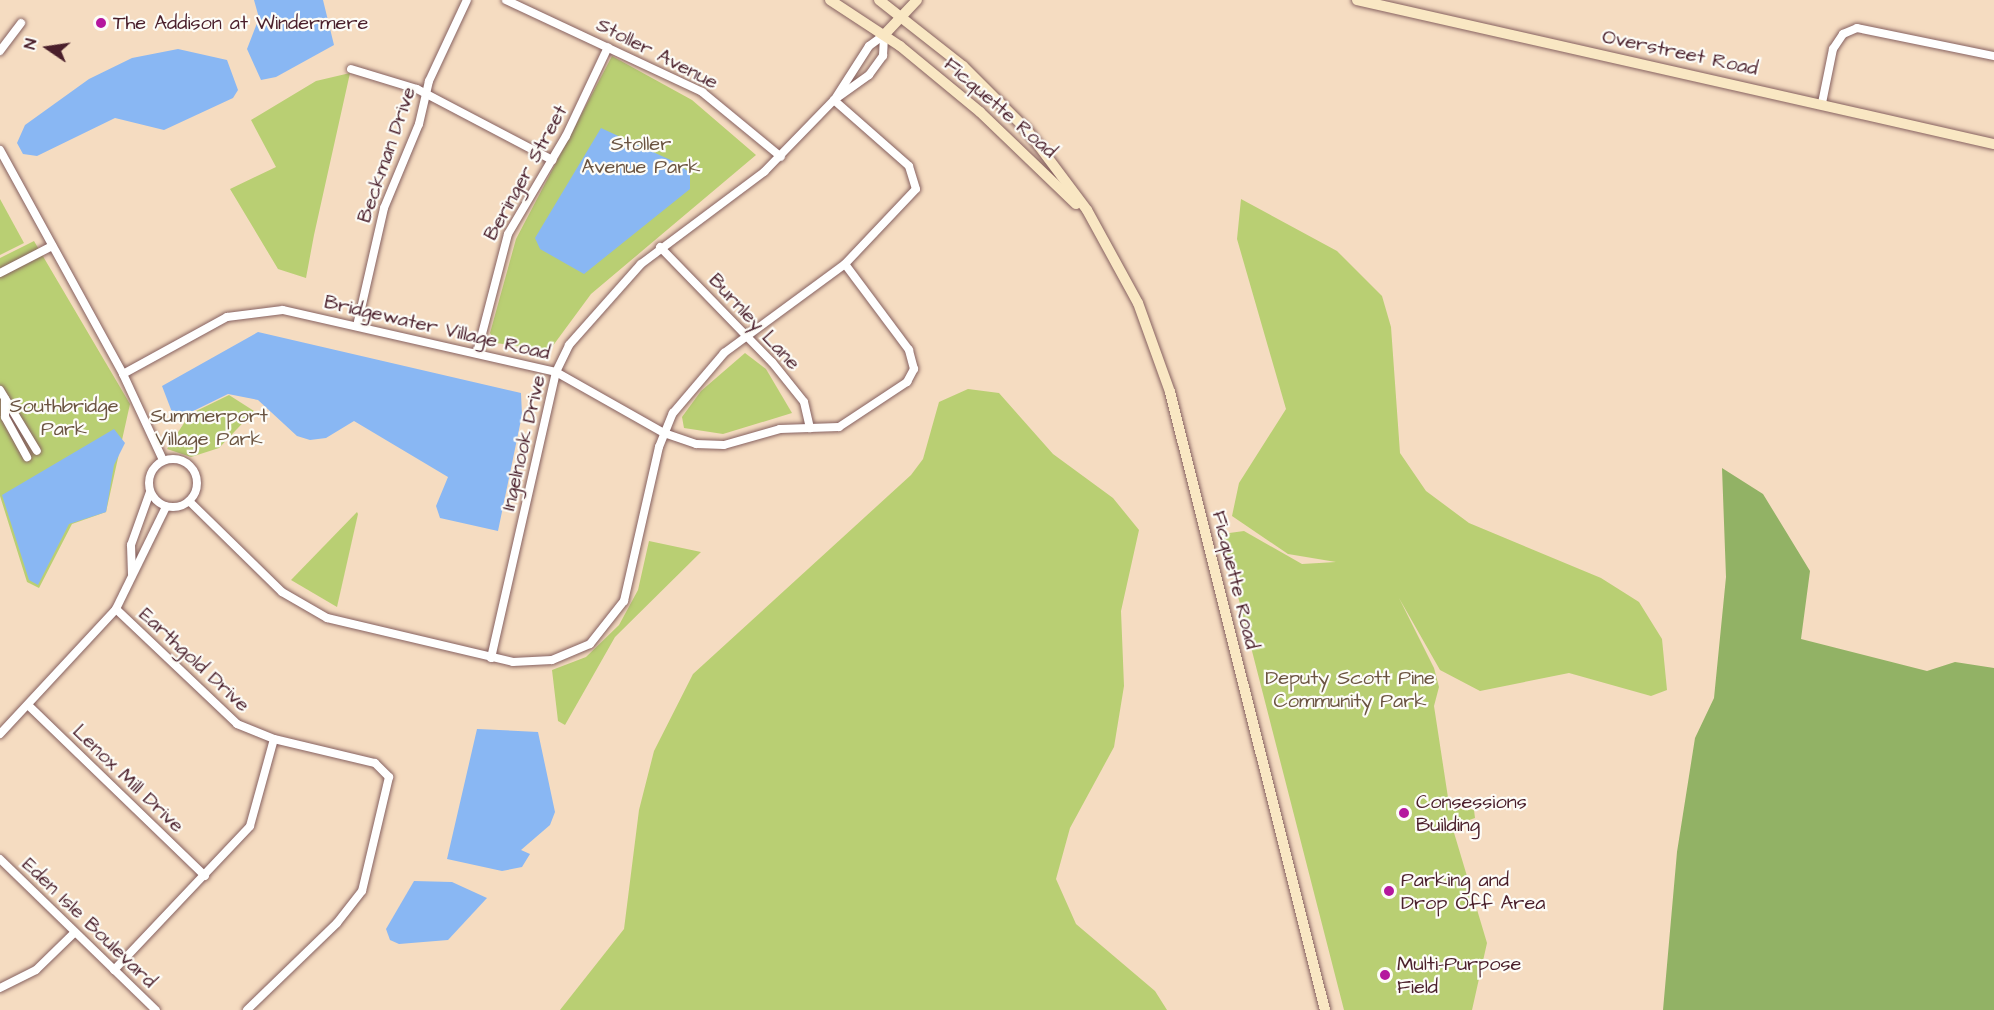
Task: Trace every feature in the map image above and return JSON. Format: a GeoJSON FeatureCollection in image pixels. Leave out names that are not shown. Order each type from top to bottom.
{"type":"FeatureCollection","features":[{"type":"Feature","properties":{"kind":"main road","name":"Ficquette Road"},"geometry":{"type":"LineString","coordinates":[[830,0],[884,35],[1040,165],[1081,209],[1121,268]]}},
{"type":"Feature","properties":{"kind":"main road","name":"Ficquette Road"},"geometry":{"type":"LineString","coordinates":[[879,0],[901,16],[1027,130],[1069,183],[1121,268],[1170,392],[1325,1010]]}},
{"type":"Feature","properties":{"kind":"main road"},"geometry":{"type":"LineString","coordinates":[[884,35],[917,0]]}},
{"type":"Feature","properties":{"kind":"main road","name":"Overstreet Road"},"geometry":{"type":"LineString","coordinates":[[1357,0],[1822,103],[1994,144]]}},
{"type":"Feature","properties":{"kind":"street","name":"Beckman Drive"},"geometry":{"type":"LineString","coordinates":[[357,326],[384,208],[426,95],[467,0]]}},
{"type":"Feature","properties":{"kind":"street","name":"Stoller Avenue"},"geometry":{"type":"LineString","coordinates":[[506,0],[702,92],[781,157]]}},
{"type":"Feature","properties":{"kind":"street"},"geometry":{"type":"LineString","coordinates":[[0,51],[21,23]]}},
{"type":"Feature","properties":{"kind":"street"},"geometry":{"type":"LineString","coordinates":[[1822,103],[1833,49],[1843,34],[1857,28],[1994,56]]}},
{"type":"Feature","properties":{"kind":"street","name":"Ingelnook Drive"},"geometry":{"type":"LineString","coordinates":[[834,100],[869,46],[884,35]]}},
{"type":"Feature","properties":{"kind":"street","name":"Ingelnook Drive"},"geometry":{"type":"LineString","coordinates":[[491,658],[556,372],[603,303],[660,247],[781,157],[834,100],[876,65],[883,56],[884,35]]}},
{"type":"Feature","properties":{"kind":"street","name":"Beringer Street"},"geometry":{"type":"LineString","coordinates":[[477,353],[501,250],[552,160],[608,47]]}},
{"type":"Feature","properties":{"kind":"street"},"geometry":{"type":"LineString","coordinates":[[351,69],[370,71],[426,95],[552,160]]}},
{"type":"Feature","properties":{"kind":"street"},"geometry":{"type":"LineString","coordinates":[[189,501],[301,605],[357,628],[491,658],[530,664],[567,656],[590,644],[613,620],[629,586],[664,432],[704,375],[748,336],[845,264],[911,196],[917,180],[909,166],[834,100]]}},
{"type":"Feature","properties":{"kind":"street"},"geometry":{"type":"LineString","coordinates":[[0,150],[123,374],[163,460]]}},
{"type":"Feature","properties":{"kind":"street"},"geometry":{"type":"LineString","coordinates":[[0,273],[52,246]]}},
{"type":"Feature","properties":{"kind":"street","name":"Burnley Lane"},"geometry":{"type":"LineString","coordinates":[[660,247],[748,336],[804,402],[810,428]]}},
{"type":"Feature","properties":{"kind":"street","name":"Bridgewater Village Road"},"geometry":{"type":"LineString","coordinates":[[123,374],[242,311],[283,310],[556,372],[664,432],[710,445],[853,422],[907,382],[915,369],[909,350],[845,264]]}},
{"type":"Feature","properties":{"kind":"street"},"geometry":{"type":"LineString","coordinates":[[0,390],[5,417],[27,457]]}},
{"type":"Feature","properties":{"kind":"street"},"geometry":{"type":"LineString","coordinates":[[2,400],[37,451]]}},
{"type":"Feature","properties":{"kind":"street"},"geometry":{"type":"LineString","coordinates":[[0,734],[116,609],[166,507],[189,501],[197,486],[194,470],[182,460],[163,460],[150,473],[150,492],[131,545],[132,575]]}},
{"type":"Feature","properties":{"kind":"street"},"geometry":{"type":"LineString","coordinates":[[150,492],[166,507]]}},
{"type":"Feature","properties":{"kind":"street","name":"Earthgold Drive"},"geometry":{"type":"LineString","coordinates":[[116,609],[225,715],[274,740],[375,763],[386,770],[389,784],[362,891],[337,923],[247,1010]]}},
{"type":"Feature","properties":{"kind":"street","name":"Lenox Mill Drive"},"geometry":{"type":"LineString","coordinates":[[28,705],[205,876]]}},
{"type":"Feature","properties":{"kind":"street"},"geometry":{"type":"LineString","coordinates":[[114,970],[250,826],[274,740]]}},
{"type":"Feature","properties":{"kind":"street","name":"Eden Isle Boulevard"},"geometry":{"type":"LineString","coordinates":[[0,860],[156,1010]]}},
{"type":"Feature","properties":{"kind":"street"},"geometry":{"type":"LineString","coordinates":[[0,988],[36,970],[75,932]]}},
{"type":"Feature","properties":{"kind":"green space","name":"Stoller Avenue Park"},"geometry":{"type":"Polygon","coordinates":[[[612,56],[692,100],[756,155],[591,294],[549,351],[496,343],[490,333],[516,239],[612,56]]]}},
{"type":"Feature","properties":{"kind":"green space"},"geometry":{"type":"Polygon","coordinates":[[[350,73],[306,278],[278,269],[230,189],[276,167],[251,120],[316,81],[350,73]]]}},
{"type":"Feature","properties":{"kind":"green space"},"geometry":{"type":"Polygon","coordinates":[[[0,199],[24,243],[0,255],[0,199]]]}},
{"type":"Feature","properties":{"kind":"green space","name":"Deputy Scott Pine Community Park"},"geometry":{"type":"Polygon","coordinates":[[[1241,199],[1337,251],[1382,296],[1391,327],[1400,453],[1426,491],[1469,523],[1601,578],[1639,602],[1662,639],[1667,690],[1651,696],[1569,673],[1480,691],[1440,670],[1399,598],[1434,668],[1439,687],[1434,706],[1449,804],[1474,810],[1475,818],[1452,826],[1487,943],[1472,1010],[1344,1010],[1222,534],[1244,531],[1302,564],[1336,562],[1288,554],[1232,516],[1239,483],[1286,409],[1237,239],[1241,199]]]}},
{"type":"Feature","properties":{"kind":"green space","name":"Southbridge Park"},"geometry":{"type":"Polygon","coordinates":[[[34,241],[130,404],[106,512],[72,524],[39,588],[27,582],[0,496],[0,258],[34,241]]]}},
{"type":"Feature","properties":{"kind":"green space"},"geometry":{"type":"Polygon","coordinates":[[[745,353],[766,369],[792,413],[723,434],[684,428],[682,417],[701,391],[745,353]]]}},
{"type":"Feature","properties":{"kind":"green space"},"geometry":{"type":"Polygon","coordinates":[[[968,389],[999,393],[1053,454],[1113,498],[1139,530],[1121,611],[1124,686],[1114,747],[1070,828],[1056,879],[1076,924],[1155,991],[1167,1010],[560,1010],[624,929],[639,810],[654,751],[693,674],[911,475],[923,459],[939,402],[968,389]]]}},
{"type":"Feature","properties":{"kind":"green space","name":"Summerport Village Park"},"geometry":{"type":"Polygon","coordinates":[[[229,395],[254,411],[219,448],[191,457],[167,449],[190,414],[229,395]]]}},
{"type":"Feature","properties":{"kind":"green space"},"geometry":{"type":"Polygon","coordinates":[[[1722,468],[1763,494],[1810,571],[1801,639],[1927,671],[1955,662],[1994,668],[1994,1010],[1663,1010],[1677,852],[1695,738],[1714,698],[1726,577],[1722,468]]]}},
{"type":"Feature","properties":{"kind":"green space"},"geometry":{"type":"Polygon","coordinates":[[[357,512],[358,514],[337,607],[291,580],[357,512]]]}},
{"type":"Feature","properties":{"kind":"green space"},"geometry":{"type":"Polygon","coordinates":[[[649,541],[701,552],[615,637],[565,725],[558,721],[552,670],[586,657],[619,625],[638,590],[649,541]]]}},
{"type":"Feature","properties":{"kind":"water"},"geometry":{"type":"Polygon","coordinates":[[[254,0],[323,0],[334,45],[276,77],[261,80],[247,49],[259,18],[254,0]]]}},
{"type":"Feature","properties":{"kind":"water"},"geometry":{"type":"Polygon","coordinates":[[[178,49],[227,60],[238,90],[233,98],[164,130],[115,118],[37,156],[23,154],[17,143],[25,125],[89,79],[132,58],[178,49]]]}},
{"type":"Feature","properties":{"kind":"water"},"geometry":{"type":"Polygon","coordinates":[[[601,128],[677,163],[690,173],[690,189],[584,274],[540,249],[535,238],[601,128]]]}},
{"type":"Feature","properties":{"kind":"water"},"geometry":{"type":"Polygon","coordinates":[[[258,332],[521,393],[522,415],[498,531],[440,518],[436,506],[448,477],[354,421],[326,438],[310,440],[297,436],[258,400],[228,394],[175,420],[162,386],[258,332]]]}},
{"type":"Feature","properties":{"kind":"water"},"geometry":{"type":"Polygon","coordinates":[[[114,429],[125,443],[114,465],[106,512],[69,524],[38,585],[29,580],[2,495],[114,429]]]}},
{"type":"Feature","properties":{"kind":"water"},"geometry":{"type":"Polygon","coordinates":[[[477,729],[538,732],[555,812],[550,825],[521,850],[530,854],[522,867],[502,871],[447,859],[477,729]]]}},
{"type":"Feature","properties":{"kind":"water"},"geometry":{"type":"Polygon","coordinates":[[[414,881],[452,882],[487,898],[448,940],[399,944],[390,940],[386,929],[414,881]]]}},
{"type":"Feature","properties":{"kind":"place","name":"The Addison at Windermere"},"geometry":{"type":"Point","coordinates":[101,23]}},
{"type":"Feature","properties":{"kind":"place","name":"Consessions Building"},"geometry":{"type":"Point","coordinates":[1404,813]}},
{"type":"Feature","properties":{"kind":"place","name":"Parking and Drop Off Area"},"geometry":{"type":"Point","coordinates":[1389,891]}},
{"type":"Feature","properties":{"kind":"place","name":"Multi-Purpose Field"},"geometry":{"type":"Point","coordinates":[1385,975]}}]}
